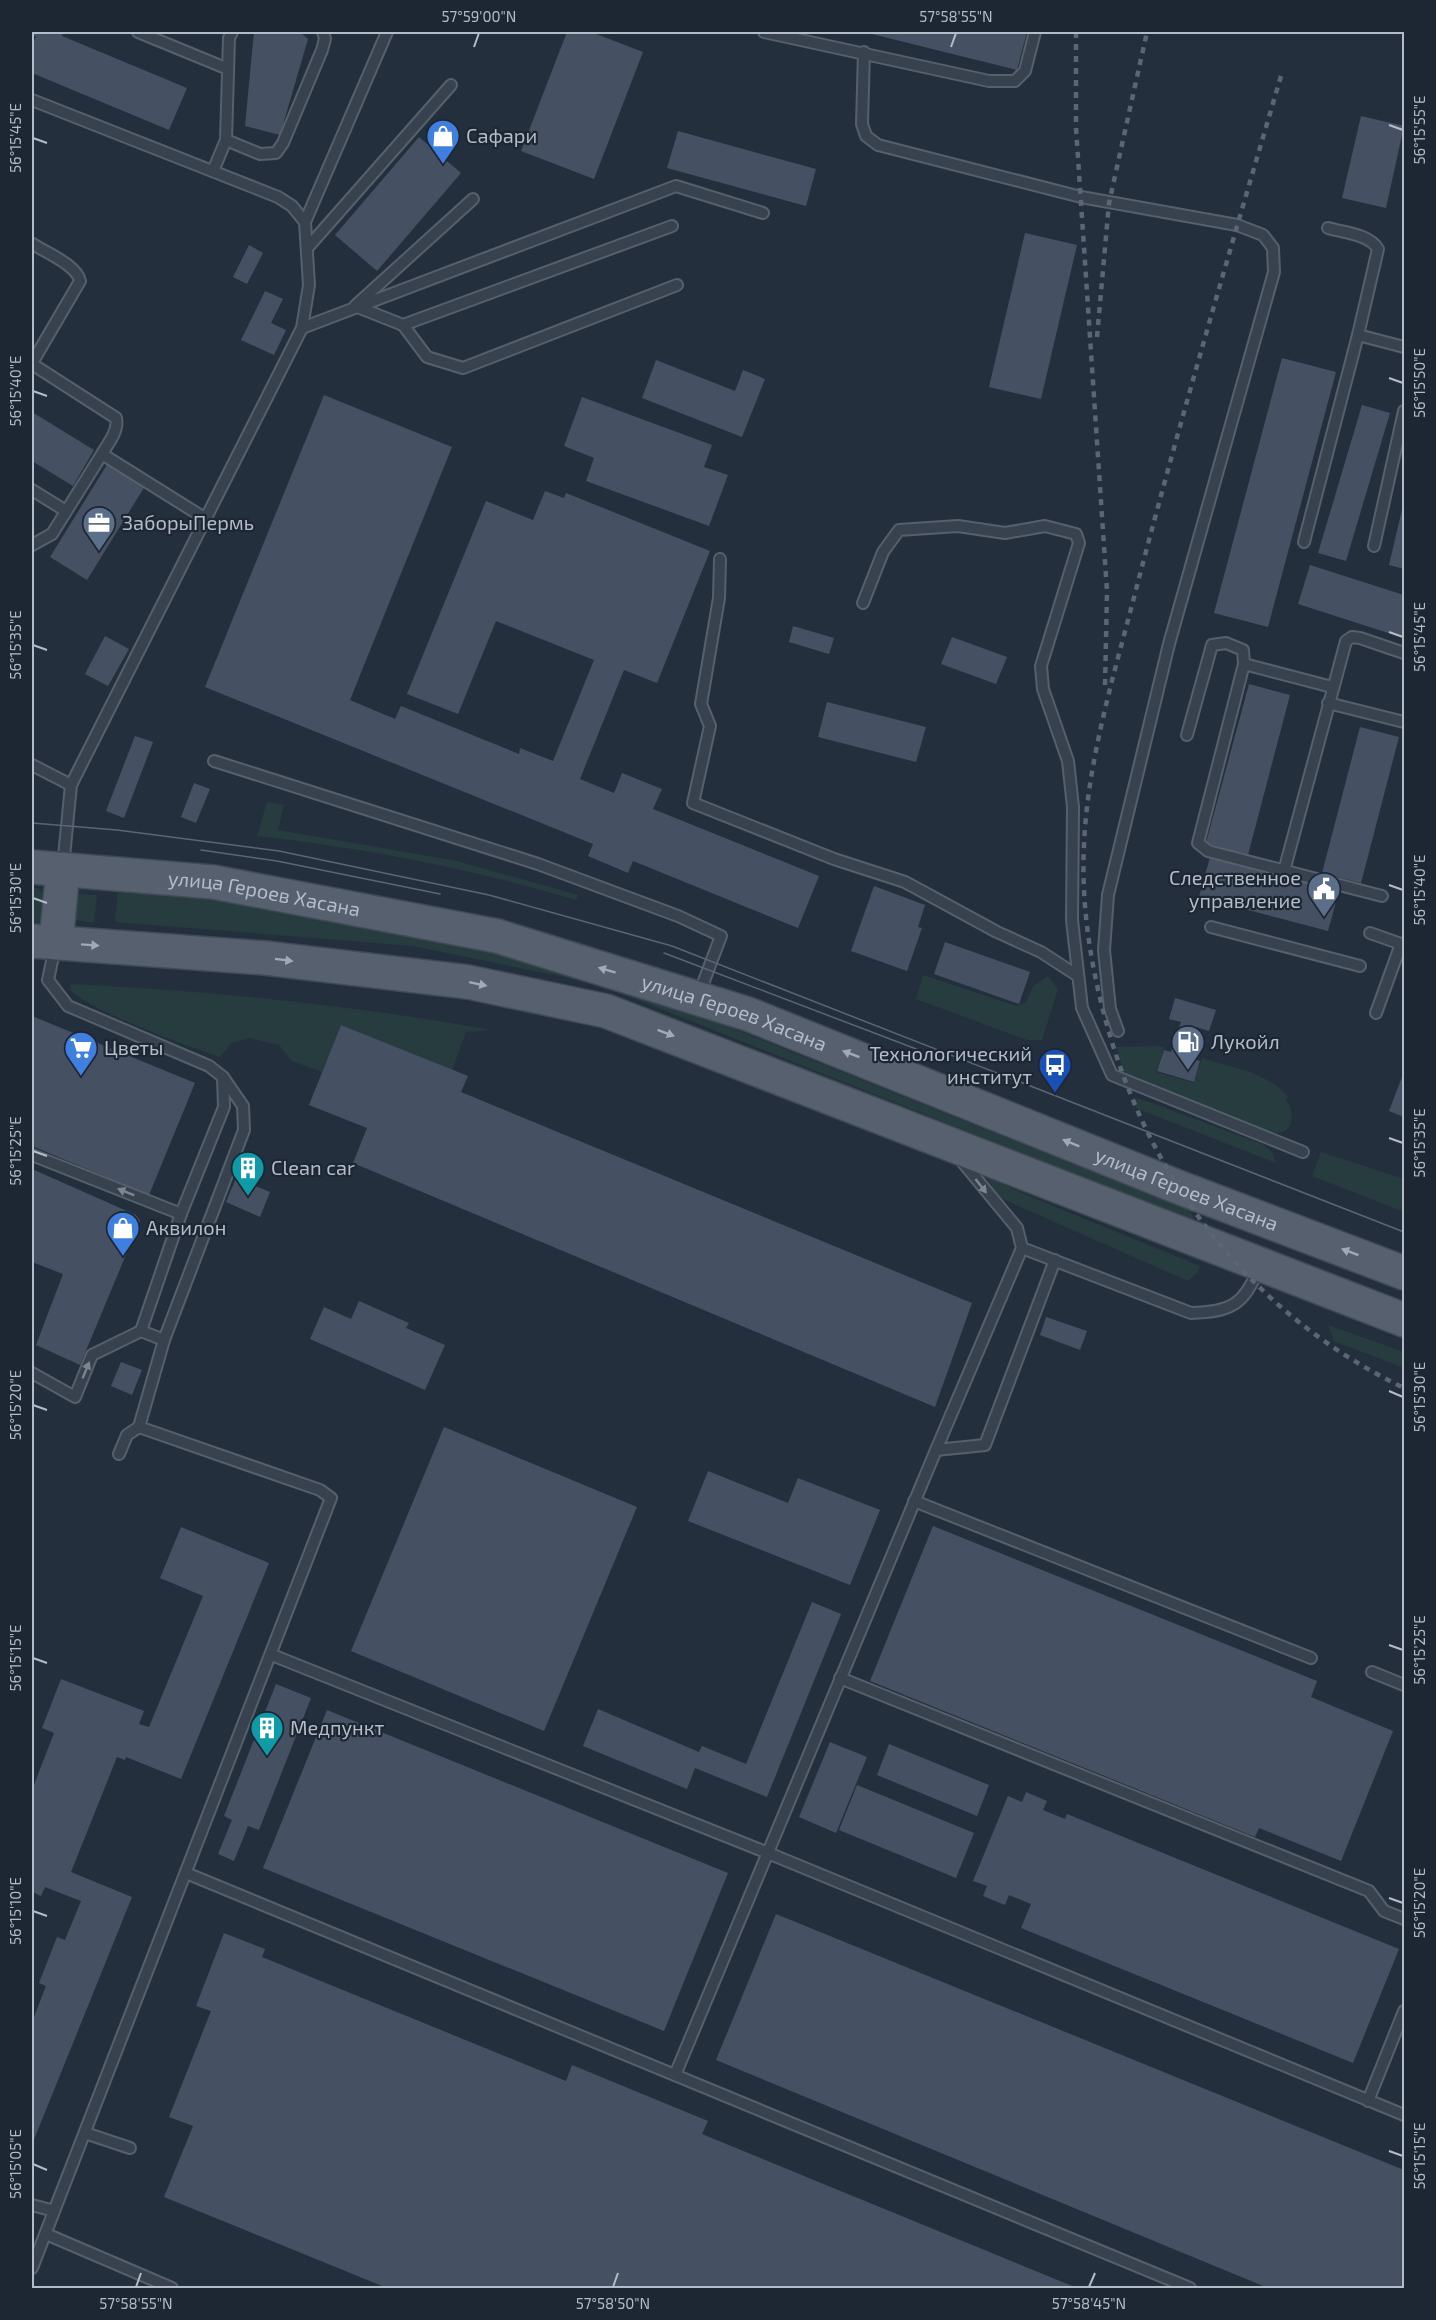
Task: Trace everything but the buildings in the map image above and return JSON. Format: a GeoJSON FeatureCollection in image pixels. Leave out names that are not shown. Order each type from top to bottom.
{"type":"FeatureCollection","features":[{"type":"Feature","properties":{"kind":"main road","name":"улица Героев Хасана"},"geometry":{"type":"LineString","coordinates":[[47,868],[213,882],[497,936],[698,996],[881,1066],[1178,1187],[1404,1273]]}},
{"type":"Feature","properties":{"kind":"main road"},"geometry":{"type":"LineString","coordinates":[[44,942],[47,868]]}},
{"type":"Feature","properties":{"kind":"main road","name":"улица Героев Хасана"},"geometry":{"type":"LineString","coordinates":[[44,942],[265,958],[468,982],[606,1011],[945,1140],[1404,1320]]}},
{"type":"Feature","properties":{"kind":"lane"},"geometry":{"type":"LineString","coordinates":[[138,32],[228,69]]}},
{"type":"Feature","properties":{"kind":"lane"},"geometry":{"type":"LineString","coordinates":[[226,140],[260,154],[276,153],[283,144],[322,50],[325,39],[323,32]]}},
{"type":"Feature","properties":{"kind":"lane"},"geometry":{"type":"LineString","coordinates":[[305,222],[387,32]]}},
{"type":"Feature","properties":{"kind":"lane"},"geometry":{"type":"LineString","coordinates":[[764,32],[989,81],[1015,81],[1025,71],[1035,32]]}},
{"type":"Feature","properties":{"kind":"lane"},"geometry":{"type":"LineString","coordinates":[[213,171],[226,140],[229,34]]}},
{"type":"Feature","properties":{"kind":"lane"},"geometry":{"type":"LineString","coordinates":[[864,52],[862,124],[866,136],[878,145],[1080,197],[1237,225],[1263,235],[1273,248],[1274,272],[1169,644],[1108,895],[1104,950],[1110,1009],[1118,1031]]}},
{"type":"Feature","properties":{"kind":"lane"},"geometry":{"type":"LineString","coordinates":[[309,246],[451,85]]}},
{"type":"Feature","properties":{"kind":"lane"},"geometry":{"type":"LineString","coordinates":[[32,100],[278,197],[292,206],[305,222],[309,246],[309,285],[302,327],[71,785],[47,868]]}},
{"type":"Feature","properties":{"kind":"lane"},"geometry":{"type":"LineString","coordinates":[[302,327],[676,186],[763,213]]}},
{"type":"Feature","properties":{"kind":"lane"},"geometry":{"type":"LineString","coordinates":[[355,306],[472,199]]}},
{"type":"Feature","properties":{"kind":"lane"},"geometry":{"type":"LineString","coordinates":[[403,325],[672,226]]}},
{"type":"Feature","properties":{"kind":"lane"},"geometry":{"type":"LineString","coordinates":[[1304,542],[1377,262],[1378,249],[1374,242],[1328,228]]}},
{"type":"Feature","properties":{"kind":"lane"},"geometry":{"type":"LineString","coordinates":[[32,545],[52,534],[118,424],[117,418],[32,364],[81,281],[79,274],[73,269],[33,244]]}},
{"type":"Feature","properties":{"kind":"lane"},"geometry":{"type":"LineString","coordinates":[[355,306],[403,325],[427,357],[463,368],[677,285]]}},
{"type":"Feature","properties":{"kind":"lane"},"geometry":{"type":"LineString","coordinates":[[1358,335],[1404,347]]}},
{"type":"Feature","properties":{"kind":"lane"},"geometry":{"type":"LineString","coordinates":[[1374,546],[1404,411]]}},
{"type":"Feature","properties":{"kind":"lane"},"geometry":{"type":"LineString","coordinates":[[102,454],[206,519]]}},
{"type":"Feature","properties":{"kind":"lane"},"geometry":{"type":"LineString","coordinates":[[32,490],[66,511]]}},
{"type":"Feature","properties":{"kind":"lane"},"geometry":{"type":"LineString","coordinates":[[863,603],[883,552],[899,530],[958,526],[1005,533],[1045,526],[1076,534],[1079,543],[1041,666],[1043,689],[1068,760],[1073,807],[1072,920],[1082,1008],[1112,1075],[1303,1152]]}},
{"type":"Feature","properties":{"kind":"lane"},"geometry":{"type":"LineString","coordinates":[[720,559],[719,598],[701,704],[710,726],[693,803],[834,859],[905,882],[997,932],[1041,952],[1078,976]]}},
{"type":"Feature","properties":{"kind":"lane"},"geometry":{"type":"LineString","coordinates":[[1284,870],[1346,640],[1352,637],[1404,652]]}},
{"type":"Feature","properties":{"kind":"lane"},"geometry":{"type":"LineString","coordinates":[[1187,735],[1212,645],[1226,644],[1243,650],[1244,664],[1198,843],[1208,851],[1382,896]]}},
{"type":"Feature","properties":{"kind":"lane"},"geometry":{"type":"LineString","coordinates":[[1244,664],[1332,687]]}},
{"type":"Feature","properties":{"kind":"lane"},"geometry":{"type":"LineString","coordinates":[[1328,703],[1404,722]]}},
{"type":"Feature","properties":{"kind":"lane"},"geometry":{"type":"LineString","coordinates":[[214,761],[538,864],[678,915],[721,936],[698,996]]}},
{"type":"Feature","properties":{"kind":"lane"},"geometry":{"type":"LineString","coordinates":[[32,765],[71,785]]}},
{"type":"Feature","properties":{"kind":"lane"},"geometry":{"type":"LineString","coordinates":[[1211,927],[1360,966]]}},
{"type":"Feature","properties":{"kind":"lane"},"geometry":{"type":"LineString","coordinates":[[1370,933],[1403,945],[1376,1014]]}},
{"type":"Feature","properties":{"kind":"lane"},"geometry":{"type":"LineString","coordinates":[[44,942],[48,980],[68,1006],[209,1066],[223,1077],[243,1106],[244,1130],[164,1340],[139,1427],[127,1435],[119,1454]]}},
{"type":"Feature","properties":{"kind":"lane"},"geometry":{"type":"LineString","coordinates":[[32,1373],[75,1397],[92,1354],[141,1331],[181,1214],[224,1107],[223,1077]]}},
{"type":"Feature","properties":{"kind":"lane"},"geometry":{"type":"LineString","coordinates":[[675,2075],[1022,1248],[1017,1228],[945,1140]]}},
{"type":"Feature","properties":{"kind":"lane"},"geometry":{"type":"LineString","coordinates":[[32,1155],[181,1214]]}},
{"type":"Feature","properties":{"kind":"lane"},"geometry":{"type":"LineString","coordinates":[[1022,1248],[1191,1313],[1219,1312],[1237,1304],[1253,1282],[1260,1265]]}},
{"type":"Feature","properties":{"kind":"lane"},"geometry":{"type":"LineString","coordinates":[[936,1450],[985,1445],[1055,1260]]}},
{"type":"Feature","properties":{"kind":"lane"},"geometry":{"type":"LineString","coordinates":[[141,1331],[164,1340]]}},
{"type":"Feature","properties":{"kind":"lane"},"geometry":{"type":"LineString","coordinates":[[32,2268],[272,1655],[331,1498],[320,1490],[139,1427]]}},
{"type":"Feature","properties":{"kind":"lane"},"geometry":{"type":"LineString","coordinates":[[915,1501],[1311,1658]]}},
{"type":"Feature","properties":{"kind":"lane"},"geometry":{"type":"LineString","coordinates":[[272,1655],[768,1853],[1404,2115]]}},
{"type":"Feature","properties":{"kind":"lane"},"geometry":{"type":"LineString","coordinates":[[1372,1672],[1404,1685]]}},
{"type":"Feature","properties":{"kind":"lane"},"geometry":{"type":"LineString","coordinates":[[840,1678],[1369,1892],[1384,1911],[1404,1919]]}},
{"type":"Feature","properties":{"kind":"lane"},"geometry":{"type":"LineString","coordinates":[[186,1873],[1190,2289]]}},
{"type":"Feature","properties":{"kind":"lane"},"geometry":{"type":"LineString","coordinates":[[1368,2101],[1404,2011]]}},
{"type":"Feature","properties":{"kind":"lane"},"geometry":{"type":"LineString","coordinates":[[85,2133],[130,2148]]}},
{"type":"Feature","properties":{"kind":"lane"},"geometry":{"type":"LineString","coordinates":[[32,2205],[54,2211]]}},
{"type":"Feature","properties":{"kind":"lane"},"geometry":{"type":"LineString","coordinates":[[46,2234],[172,2289]]}},
{"type":"Feature","properties":{"kind":"green space"},"geometry":{"type":"Polygon","coordinates":[[[267,802],[284,805],[278,830],[457,861],[578,895],[576,900],[458,869],[338,847],[257,836],[267,802]]]}},
{"type":"Feature","properties":{"kind":"green space"},"geometry":{"type":"Polygon","coordinates":[[[32,888],[38,888],[45,896],[42,921],[34,928],[32,927],[32,888]]]}},
{"type":"Feature","properties":{"kind":"green space"},"geometry":{"type":"Polygon","coordinates":[[[118,888],[193,894],[445,937],[622,984],[1190,1211],[1197,1223],[628,996],[578,980],[413,946],[115,922],[118,888]]]}},
{"type":"Feature","properties":{"kind":"green space"},"geometry":{"type":"Polygon","coordinates":[[[74,894],[97,895],[94,923],[71,919],[74,894]]]}},
{"type":"Feature","properties":{"kind":"green space"},"geometry":{"type":"Polygon","coordinates":[[[923,975],[1016,1006],[1026,1002],[1033,986],[1048,976],[1058,989],[1042,1040],[1027,1040],[916,999],[923,975]]]}},
{"type":"Feature","properties":{"kind":"green space"},"geometry":{"type":"Polygon","coordinates":[[[71,984],[282,1000],[387,1013],[492,1030],[466,1032],[452,1070],[341,1025],[322,1072],[292,1061],[279,1045],[249,1038],[232,1043],[220,1057],[141,1028],[98,1008],[70,990],[71,984]]]}},
{"type":"Feature","properties":{"kind":"green space"},"geometry":{"type":"Polygon","coordinates":[[[1117,1047],[1164,1047],[1156,1072],[1194,1083],[1202,1058],[1249,1072],[1271,1082],[1288,1097],[1286,1099],[1292,1117],[1289,1127],[1285,1131],[1272,1133],[1131,1080],[1124,1075],[1117,1047]]]}},
{"type":"Feature","properties":{"kind":"green space"},"geometry":{"type":"Polygon","coordinates":[[[1133,1098],[1262,1144],[1272,1152],[1276,1163],[1136,1108],[1133,1098]]]}},
{"type":"Feature","properties":{"kind":"green space"},"geometry":{"type":"Polygon","coordinates":[[[1321,1152],[1404,1179],[1404,1212],[1312,1176],[1321,1152]]]}},
{"type":"Feature","properties":{"kind":"green space"},"geometry":{"type":"Polygon","coordinates":[[[986,1176],[1024,1194],[1200,1266],[1198,1272],[1188,1281],[998,1197],[986,1176]]]}},
{"type":"Feature","properties":{"kind":"green space"},"geometry":{"type":"Polygon","coordinates":[[[1328,1325],[1404,1352],[1404,1368],[1334,1341],[1328,1325]]]}},
{"type":"Feature","properties":{"kind":"tram line"},"geometry":{"type":"LineString","coordinates":[[32,823],[117,830],[279,851],[489,895],[672,946],[1404,1232]]}},
{"type":"Feature","properties":{"kind":"tram line"},"geometry":{"type":"LineString","coordinates":[[201,850],[277,861],[440,894]]}},
{"type":"Feature","properties":{"kind":"tram line"},"geometry":{"type":"LineString","coordinates":[[664,953],[919,1050]]}},
{"type":"Feature","properties":{"kind":"railway"},"geometry":{"type":"LineString","coordinates":[[1076,32],[1076,128],[1107,591],[1105,687]]}},
{"type":"Feature","properties":{"kind":"railway"},"geometry":{"type":"LineString","coordinates":[[1097,337],[1109,203],[1147,32]]}},
{"type":"Feature","properties":{"kind":"railway"},"geometry":{"type":"LineString","coordinates":[[1281,76],[1173,452],[1097,744],[1084,844],[1085,910],[1100,997],[1124,1078],[1149,1135],[1179,1188],[1214,1237],[1254,1282],[1299,1322],[1349,1358],[1404,1388]]}},
{"type":"Feature","properties":{"kind":"place","name":"Сафари"},"geometry":{"type":"Point","coordinates":[443,165]}},
{"type":"Feature","properties":{"kind":"place","name":"ЗаборыПермь"},"geometry":{"type":"Point","coordinates":[99,552]}},
{"type":"Feature","properties":{"kind":"place","name":"Следственное управление"},"geometry":{"type":"Point","coordinates":[1324,918]}},
{"type":"Feature","properties":{"kind":"place","name":"Лукойл"},"geometry":{"type":"Point","coordinates":[1188,1071]}},
{"type":"Feature","properties":{"kind":"place","name":"Цветы"},"geometry":{"type":"Point","coordinates":[81,1077]}},
{"type":"Feature","properties":{"kind":"place","name":"Технологический институт"},"geometry":{"type":"Point","coordinates":[1055,1094]}},
{"type":"Feature","properties":{"kind":"place","name":"Clean car"},"geometry":{"type":"Point","coordinates":[248,1197]}},
{"type":"Feature","properties":{"kind":"place","name":"Аквилон"},"geometry":{"type":"Point","coordinates":[123,1257]}},
{"type":"Feature","properties":{"kind":"place","name":"Медпункт"},"geometry":{"type":"Point","coordinates":[267,1757]}}]}
